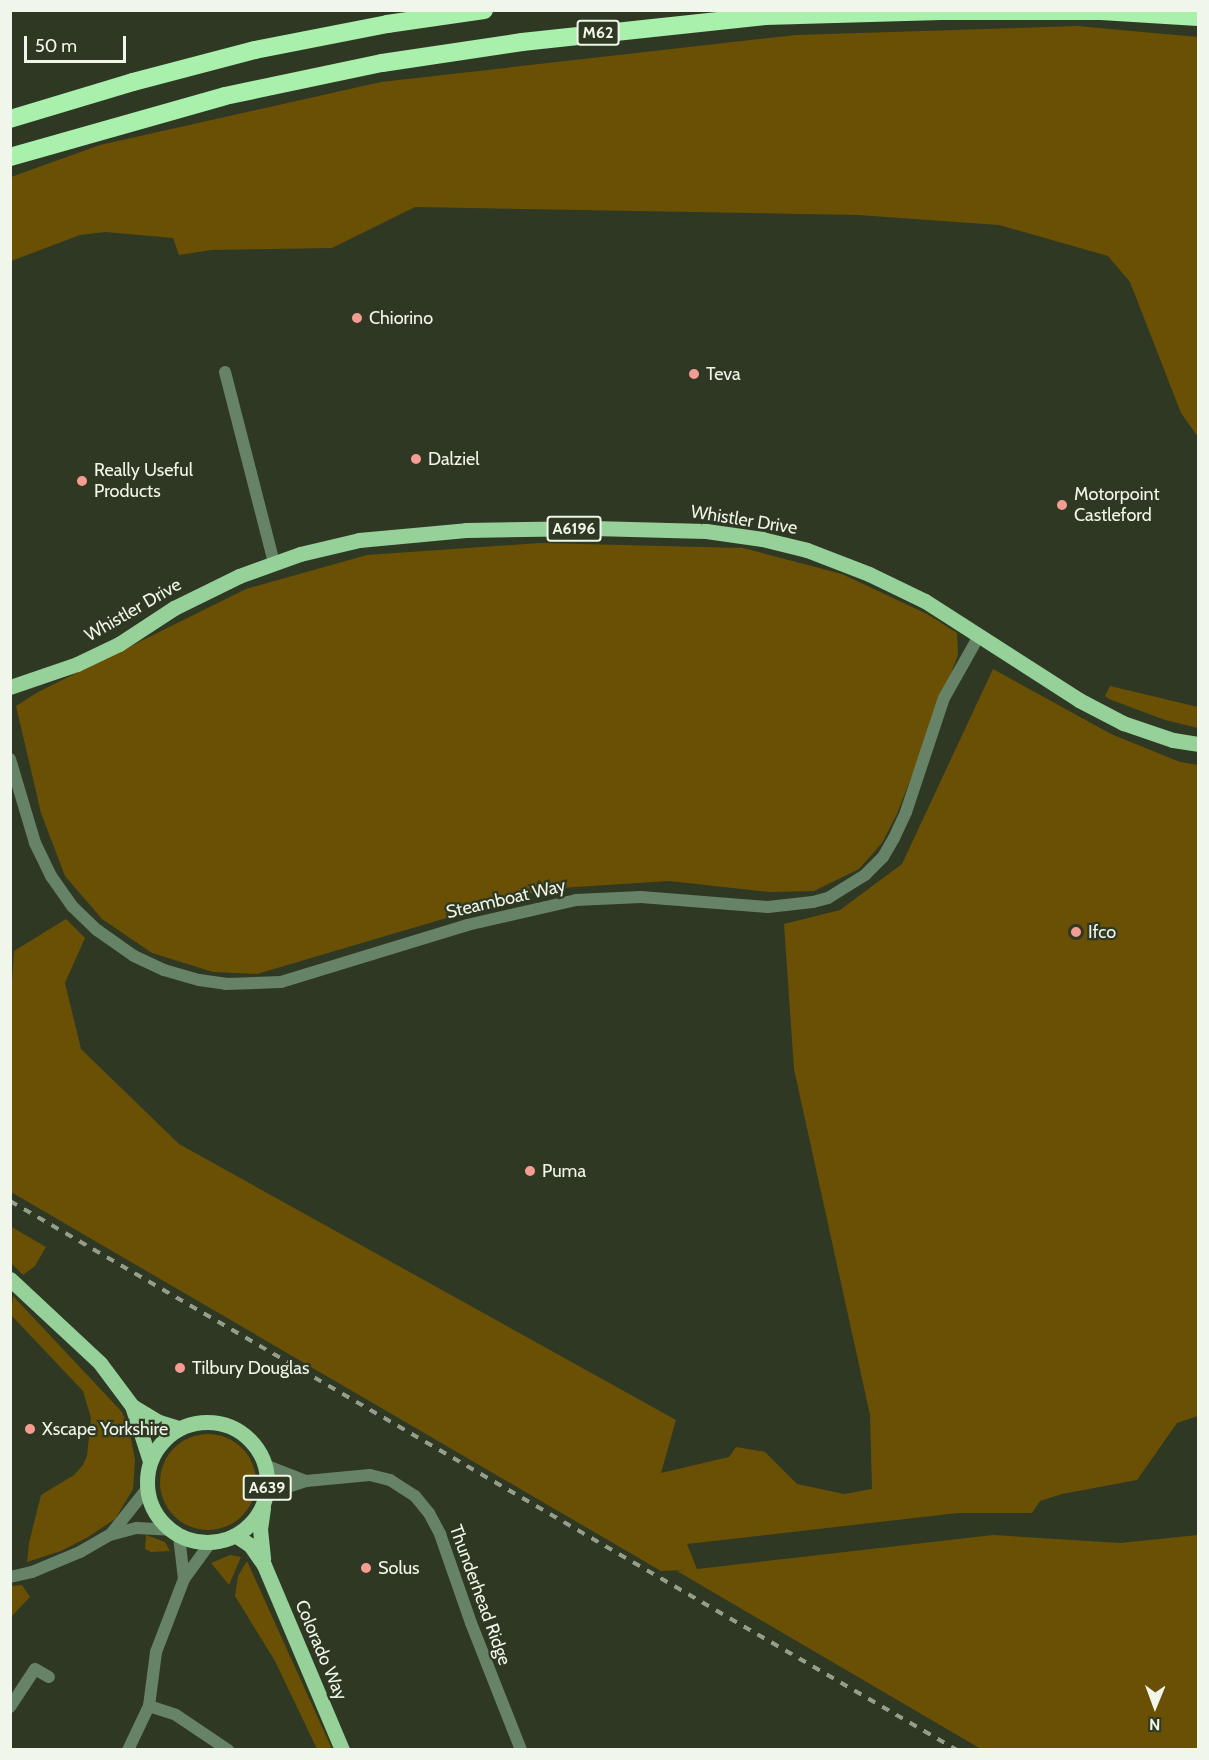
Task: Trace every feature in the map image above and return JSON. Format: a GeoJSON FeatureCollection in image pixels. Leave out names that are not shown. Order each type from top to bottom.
{"type":"FeatureCollection","features":[{"type":"Feature","properties":{"kind":"highway"},"geometry":{"type":"LineString","coordinates":[[10,119],[133,82],[255,50],[387,24],[484,10]]}},
{"type":"Feature","properties":{"kind":"highway","name":"M62"},"geometry":{"type":"LineString","coordinates":[[10,157],[225,96],[382,63],[533,40],[670,24],[777,16],[941,11],[1101,11],[1198,17]]}},
{"type":"Feature","properties":{"kind":"main road","name":"Whistler Drive"},"geometry":{"type":"LineString","coordinates":[[10,687],[77,664],[119,644],[202,593],[274,563],[359,540],[466,530],[593,528],[706,531],[762,539],[836,560],[925,601],[1079,700],[1123,723],[1173,740],[1198,744]]}},
{"type":"Feature","properties":{"kind":"main road"},"geometry":{"type":"LineString","coordinates":[[10,1279],[100,1363],[132,1406],[150,1461]]}},
{"type":"Feature","properties":{"kind":"main road"},"geometry":{"type":"LineString","coordinates":[[132,1406],[159,1422],[179,1428]]}},
{"type":"Feature","properties":{"kind":"main road","name":"A639"},"geometry":{"type":"LineString","coordinates":[[175,1533],[196,1542],[212,1542],[235,1535],[246,1528],[265,1499],[265,1465],[257,1449],[246,1436],[231,1427],[214,1422],[196,1423],[179,1428]]}},
{"type":"Feature","properties":{"kind":"main road"},"geometry":{"type":"LineString","coordinates":[[175,1533],[157,1516],[146,1490],[150,1461],[163,1440],[179,1428]]}},
{"type":"Feature","properties":{"kind":"main road","name":"Colorado Way"},"geometry":{"type":"LineString","coordinates":[[264,1565],[260,1529],[265,1499]]}},
{"type":"Feature","properties":{"kind":"main road","name":"Colorado Way"},"geometry":{"type":"LineString","coordinates":[[235,1535],[250,1545],[264,1565],[342,1749]]}},
{"type":"Feature","properties":{"kind":"street"},"geometry":{"type":"LineString","coordinates":[[225,372],[274,563]]}},
{"type":"Feature","properties":{"kind":"street","name":"Steamboat Way"},"geometry":{"type":"LineString","coordinates":[[10,759],[35,843],[51,876],[72,906],[98,930],[134,956],[164,970],[199,980],[226,984],[281,982],[467,925],[576,900],[641,897],[768,907],[828,898],[865,876],[883,857],[894,838],[906,812],[944,698],[979,636]]}},
{"type":"Feature","properties":{"kind":"street","name":"Thunderhead Ridge"},"geometry":{"type":"LineString","coordinates":[[265,1465],[306,1481]]}},
{"type":"Feature","properties":{"kind":"street","name":"Thunderhead Ridge"},"geometry":{"type":"LineString","coordinates":[[265,1499],[306,1481],[352,1475],[376,1475],[398,1484],[415,1496],[429,1513],[440,1534],[471,1623],[521,1749]]}},
{"type":"Feature","properties":{"kind":"street"},"geometry":{"type":"LineString","coordinates":[[110,1535],[146,1490]]}},
{"type":"Feature","properties":{"kind":"street"},"geometry":{"type":"LineString","coordinates":[[10,1578],[32,1572],[81,1552],[110,1535],[137,1528],[175,1533],[184,1579]]}},
{"type":"Feature","properties":{"kind":"street"},"geometry":{"type":"LineString","coordinates":[[128,1749],[149,1706],[156,1652],[184,1579],[212,1542]]}},
{"type":"Feature","properties":{"kind":"street"},"geometry":{"type":"LineString","coordinates":[[10,1707],[35,1669],[49,1677]]}},
{"type":"Feature","properties":{"kind":"street"},"geometry":{"type":"LineString","coordinates":[[149,1706],[176,1715],[228,1749]]}},
{"type":"Feature","properties":{"kind":"shaded area"},"geometry":{"type":"Polygon","coordinates":[[[1077,26],[1198,37],[1198,437],[1181,413],[1130,282],[1108,256],[999,225],[858,215],[415,207],[332,248],[212,250],[179,255],[173,238],[105,232],[80,235],[11,261],[11,177],[100,145],[381,82],[796,35],[1077,26]]]}},
{"type":"Feature","properties":{"kind":"shaded area"},"geometry":{"type":"Polygon","coordinates":[[[540,543],[743,548],[842,574],[927,614],[957,633],[958,655],[897,814],[882,843],[859,869],[814,891],[769,892],[669,881],[545,889],[257,974],[213,972],[152,953],[102,919],[65,876],[41,813],[16,706],[38,692],[246,589],[367,555],[540,543]]]}},
{"type":"Feature","properties":{"kind":"shaded area"},"geometry":{"type":"Polygon","coordinates":[[[993,669],[1111,734],[1180,762],[1198,765],[1198,1416],[1177,1423],[1137,1480],[1062,1494],[1040,1501],[1032,1513],[958,1513],[687,1544],[697,1569],[993,1535],[1120,1543],[1198,1535],[1198,1749],[981,1749],[677,1571],[685,1570],[661,1571],[11,1192],[10,1012],[14,951],[66,919],[85,938],[65,983],[81,1049],[179,1144],[676,1420],[661,1473],[729,1457],[736,1447],[765,1452],[797,1484],[844,1494],[872,1489],[870,1415],[794,1069],[784,924],[840,910],[902,864],[993,669]]]}},
{"type":"Feature","properties":{"kind":"shaded area"},"geometry":{"type":"Polygon","coordinates":[[[1110,686],[1198,707],[1198,728],[1165,720],[1109,699],[1105,696],[1110,686]]]}},
{"type":"Feature","properties":{"kind":"shaded area"},"geometry":{"type":"Polygon","coordinates":[[[10,1226],[46,1247],[35,1266],[23,1275],[11,1263],[10,1226]]]}},
{"type":"Feature","properties":{"kind":"shaded area"},"geometry":{"type":"Polygon","coordinates":[[[13,1296],[122,1412],[129,1428],[135,1460],[133,1489],[115,1519],[61,1551],[27,1562],[29,1543],[41,1495],[74,1475],[83,1465],[87,1456],[91,1418],[83,1391],[11,1315],[13,1296]]]}},
{"type":"Feature","properties":{"kind":"shaded area"},"geometry":{"type":"Polygon","coordinates":[[[208,1434],[226,1438],[242,1448],[252,1464],[256,1482],[252,1500],[242,1516],[226,1526],[208,1530],[190,1526],[174,1516],[164,1500],[160,1482],[164,1464],[174,1448],[190,1438],[208,1434]]]}},
{"type":"Feature","properties":{"kind":"shaded area"},"geometry":{"type":"Polygon","coordinates":[[[146,1535],[165,1542],[170,1551],[151,1552],[145,1549],[146,1535]]]}},
{"type":"Feature","properties":{"kind":"shaded area"},"geometry":{"type":"Polygon","coordinates":[[[230,1555],[241,1557],[229,1585],[211,1563],[230,1555]]]}},
{"type":"Feature","properties":{"kind":"shaded area"},"geometry":{"type":"Polygon","coordinates":[[[247,1561],[332,1749],[317,1749],[275,1661],[235,1596],[238,1576],[247,1561]]]}},
{"type":"Feature","properties":{"kind":"shaded area"},"geometry":{"type":"Polygon","coordinates":[[[22,1585],[30,1597],[11,1617],[11,1586],[22,1585]]]}},
{"type":"Feature","properties":{"kind":"railway"},"geometry":{"type":"LineString","coordinates":[[10,1201],[957,1750]]}},
{"type":"Feature","properties":{"kind":"place","name":"Chiorino"},"geometry":{"type":"Point","coordinates":[357,318]}},
{"type":"Feature","properties":{"kind":"place","name":"Teva"},"geometry":{"type":"Point","coordinates":[694,374]}},
{"type":"Feature","properties":{"kind":"place","name":"Dalziel"},"geometry":{"type":"Point","coordinates":[416,459]}},
{"type":"Feature","properties":{"kind":"place","name":"Really Useful Products"},"geometry":{"type":"Point","coordinates":[82,481]}},
{"type":"Feature","properties":{"kind":"place","name":"Motorpoint Castleford"},"geometry":{"type":"Point","coordinates":[1062,505]}},
{"type":"Feature","properties":{"kind":"place","name":"Ifco"},"geometry":{"type":"Point","coordinates":[1076,932]}},
{"type":"Feature","properties":{"kind":"place","name":"Puma"},"geometry":{"type":"Point","coordinates":[530,1171]}},
{"type":"Feature","properties":{"kind":"place","name":"Tilbury Douglas"},"geometry":{"type":"Point","coordinates":[180,1368]}},
{"type":"Feature","properties":{"kind":"place","name":"Xscape Yorkshire"},"geometry":{"type":"Point","coordinates":[30,1429]}},
{"type":"Feature","properties":{"kind":"place","name":"Solus"},"geometry":{"type":"Point","coordinates":[366,1568]}}]}
